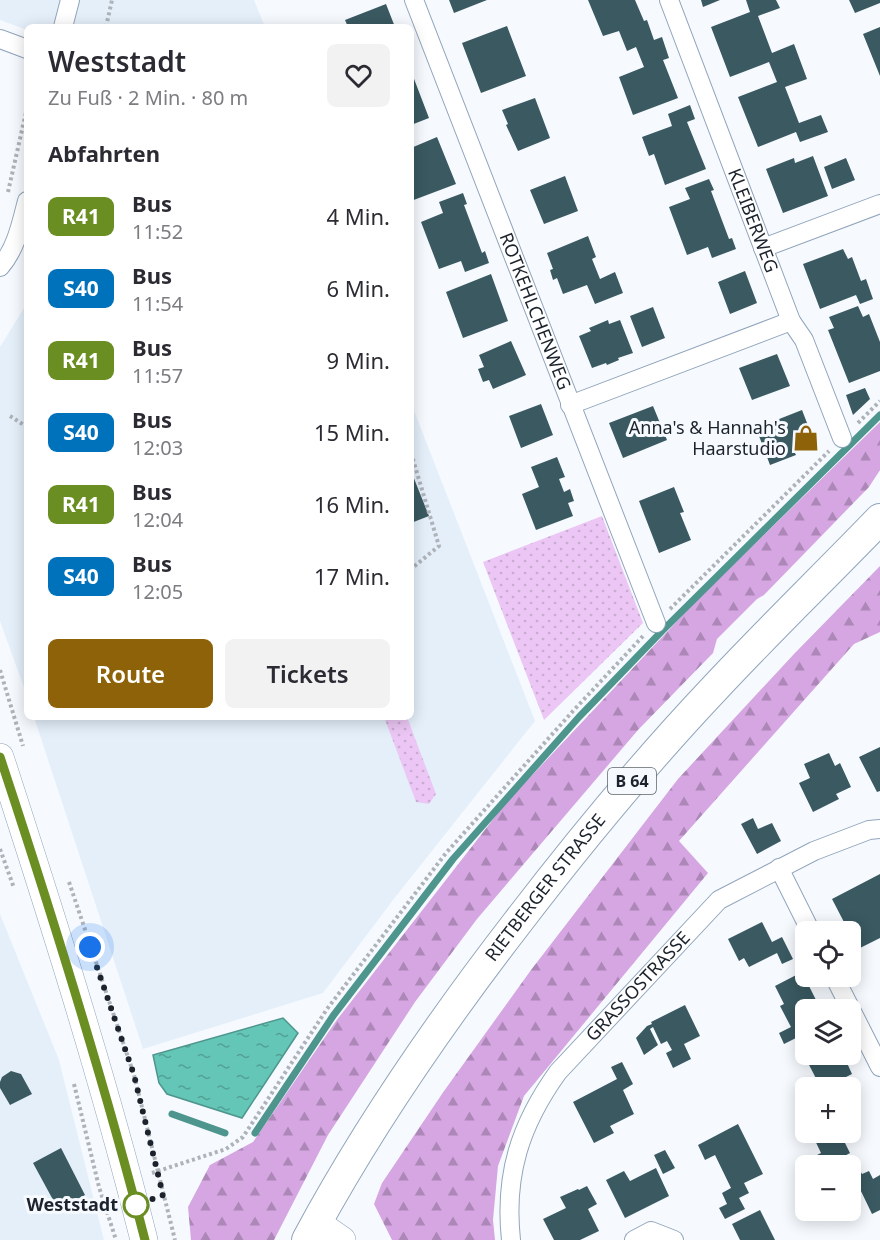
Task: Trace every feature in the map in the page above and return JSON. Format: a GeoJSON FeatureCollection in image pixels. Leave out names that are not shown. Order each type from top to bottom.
{"type":"FeatureCollection","features":[{"type":"Feature","properties":{"kind":"main road","name":"RIETBERGER STRASSE"},"geometry":{"type":"LineString","coordinates":[[311,1231],[347,1168],[415,1061],[457,1001],[552,878],[618,796],[714,690],[880,519]]}},
{"type":"Feature","properties":{"kind":"main road"},"geometry":{"type":"LineString","coordinates":[[13,756],[144,1240]]}},
{"type":"Feature","properties":{"kind":"main road"},"geometry":{"type":"LineString","coordinates":[[311,1231],[342,1240]]}},
{"type":"Feature","properties":{"kind":"street"},"geometry":{"type":"LineString","coordinates":[[64,24],[70,0]]}},
{"type":"Feature","properties":{"kind":"street","name":"ROTKEHLCHENWEG"},"geometry":{"type":"LineString","coordinates":[[414,0],[656,623]]}},
{"type":"Feature","properties":{"kind":"street","name":"KLEIBERWEG"},"geometry":{"type":"LineString","coordinates":[[669,0],[791,321],[804,340],[842,438]]}},
{"type":"Feature","properties":{"kind":"street"},"geometry":{"type":"LineString","coordinates":[[0,39],[24,48]]}},
{"type":"Feature","properties":{"kind":"street"},"geometry":{"type":"LineString","coordinates":[[763,248],[880,204]]}},
{"type":"Feature","properties":{"kind":"street"},"geometry":{"type":"LineString","coordinates":[[0,267],[16,241],[24,212]]}},
{"type":"Feature","properties":{"kind":"street"},"geometry":{"type":"LineString","coordinates":[[570,405],[791,321]]}},
{"type":"Feature","properties":{"kind":"street","name":"GRASSOSTRASSE"},"geometry":{"type":"LineString","coordinates":[[511,1240],[509,1194],[513,1168],[523,1134],[542,1094],[558,1072],[719,900],[814,850],[869,830],[880,829]]}},
{"type":"Feature","properties":{"kind":"street"},"geometry":{"type":"LineString","coordinates":[[779,868],[806,921]]}},
{"type":"Feature","properties":{"kind":"street"},"geometry":{"type":"LineString","coordinates":[[840,987],[880,1067]]}},
{"type":"Feature","properties":{"kind":"street"},"geometry":{"type":"LineString","coordinates":[[634,1240],[651,1231],[674,1240]]}},
{"type":"Feature","properties":{"kind":"path"},"geometry":{"type":"LineString","coordinates":[[107,24],[112,0]]}},
{"type":"Feature","properties":{"kind":"path"},"geometry":{"type":"LineString","coordinates":[[8,193],[24,121]]}},
{"type":"Feature","properties":{"kind":"path"},"geometry":{"type":"LineString","coordinates":[[158,1172],[226,1149],[243,1137],[327,1009],[446,853],[573,711],[656,623],[880,401]]}},
{"type":"Feature","properties":{"kind":"path"},"geometry":{"type":"LineString","coordinates":[[10,416],[24,425]]}},
{"type":"Feature","properties":{"kind":"path"},"geometry":{"type":"LineString","coordinates":[[414,463],[440,546],[414,567]]}},
{"type":"Feature","properties":{"kind":"path"},"geometry":{"type":"LineString","coordinates":[[0,670],[13,756]]}},
{"type":"Feature","properties":{"kind":"path"},"geometry":{"type":"LineString","coordinates":[[0,849],[15,891]]}},
{"type":"Feature","properties":{"kind":"path"},"geometry":{"type":"LineString","coordinates":[[67,876],[134,1075],[175,1240]]}},
{"type":"Feature","properties":{"kind":"path"},"geometry":{"type":"LineString","coordinates":[[71,1073],[99,1187],[116,1240]]}},
{"type":"Feature","properties":{"kind":"shaded area"},"geometry":{"type":"Polygon","coordinates":[[[0,0],[254,0],[264,24],[24,24],[24,29],[0,20],[0,0]]]}},
{"type":"Feature","properties":{"kind":"shaded area"},"geometry":{"type":"Polygon","coordinates":[[[24,308],[24,688],[0,621],[0,347],[24,308]]]}},
{"type":"Feature","properties":{"kind":"shaded area"},"geometry":{"type":"Polygon","coordinates":[[[414,411],[535,721],[393,900],[323,993],[143,1049],[35,720],[414,720],[414,411]]]}},
{"type":"Feature","properties":{"kind":"shaded area"},"geometry":{"type":"Polygon","coordinates":[[[602,516],[643,623],[544,720],[483,562],[602,516]]]}},
{"type":"Feature","properties":{"kind":"shaded area"},"geometry":{"type":"Polygon","coordinates":[[[385,720],[408,720],[436,794],[429,804],[416,802],[385,720]]]}},
{"type":"Feature","properties":{"kind":"shaded area"},"geometry":{"type":"Polygon","coordinates":[[[0,914],[59,1060],[104,1240],[0,1240],[0,914]]]}},
{"type":"Feature","properties":{"kind":"green space"},"geometry":{"type":"Polygon","coordinates":[[[880,422],[880,470],[869,487],[764,595],[757,599],[717,639],[713,653],[638,730],[477,919],[415,1002],[328,1135],[274,1240],[191,1240],[188,1207],[210,1165],[253,1142],[336,1021],[505,804],[697,600],[880,422]]]}},
{"type":"Feature","properties":{"kind":"green space"},"geometry":{"type":"Polygon","coordinates":[[[880,566],[880,632],[854,644],[679,841],[708,873],[524,1096],[498,1166],[493,1220],[495,1240],[392,1240],[374,1204],[382,1183],[444,1091],[531,970],[678,779],[794,654],[880,566]]]}},
{"type":"Feature","properties":{"kind":"water"},"geometry":{"type":"Polygon","coordinates":[[[283,1018],[298,1033],[242,1118],[167,1094],[159,1083],[153,1055],[283,1018]]]}},
{"type":"Feature","properties":{"kind":"building"},"geometry":{"type":"Polygon","coordinates":[[[449,0],[487,0],[454,13],[449,0]]]}},
{"type":"Feature","properties":{"kind":"building"},"geometry":{"type":"Polygon","coordinates":[[[588,0],[635,0],[644,21],[647,20],[654,40],[662,37],[669,58],[663,60],[678,98],[633,115],[619,77],[644,67],[636,47],[627,51],[619,31],[603,36],[588,0]]]}},
{"type":"Feature","properties":{"kind":"building"},"geometry":{"type":"Polygon","coordinates":[[[701,0],[720,0],[703,7],[701,0]]]}},
{"type":"Feature","properties":{"kind":"building"},"geometry":{"type":"Polygon","coordinates":[[[746,0],[776,0],[780,8],[758,16],[772,53],[794,44],[807,79],[785,87],[799,123],[821,115],[828,132],[800,142],[796,132],[758,147],[738,97],[777,82],[769,62],[730,77],[711,27],[750,12],[746,0]]]}},
{"type":"Feature","properties":{"kind":"building"},"geometry":{"type":"Polygon","coordinates":[[[849,0],[880,0],[880,3],[855,13],[849,0]]]}},
{"type":"Feature","properties":{"kind":"building"},"geometry":{"type":"Polygon","coordinates":[[[386,4],[394,24],[347,24],[345,20],[386,4]]]}},
{"type":"Feature","properties":{"kind":"building"},"geometry":{"type":"Polygon","coordinates":[[[507,26],[526,76],[481,93],[462,43],[507,26]]]}},
{"type":"Feature","properties":{"kind":"building"},"geometry":{"type":"Polygon","coordinates":[[[880,27],[880,76],[863,34],[880,27]]]}},
{"type":"Feature","properties":{"kind":"building"},"geometry":{"type":"Polygon","coordinates":[[[414,79],[429,118],[414,124],[414,79]]]}},
{"type":"Feature","properties":{"kind":"building"},"geometry":{"type":"Polygon","coordinates":[[[535,98],[550,138],[518,151],[502,110],[535,98]]]}},
{"type":"Feature","properties":{"kind":"building"},"geometry":{"type":"Polygon","coordinates":[[[690,105],[695,119],[687,122],[706,169],[665,185],[654,154],[649,156],[642,137],[672,126],[668,114],[690,105]]]}},
{"type":"Feature","properties":{"kind":"building"},"geometry":{"type":"Polygon","coordinates":[[[437,137],[456,184],[414,200],[414,147],[437,137]]]}},
{"type":"Feature","properties":{"kind":"building"},"geometry":{"type":"Polygon","coordinates":[[[813,156],[828,196],[783,213],[766,169],[794,158],[795,163],[813,156]]]}},
{"type":"Feature","properties":{"kind":"building"},"geometry":{"type":"Polygon","coordinates":[[[846,158],[855,180],[832,189],[824,167],[846,158]]]}},
{"type":"Feature","properties":{"kind":"building"},"geometry":{"type":"Polygon","coordinates":[[[565,176],[578,211],[544,224],[530,190],[565,176]]]}},
{"type":"Feature","properties":{"kind":"building"},"geometry":{"type":"Polygon","coordinates":[[[709,179],[714,190],[711,191],[729,239],[732,238],[736,249],[712,258],[708,247],[687,255],[669,207],[690,199],[685,188],[709,179]]]}},
{"type":"Feature","properties":{"kind":"building"},"geometry":{"type":"Polygon","coordinates":[[[463,193],[467,204],[464,205],[482,253],[485,251],[489,263],[465,272],[461,261],[439,269],[421,222],[443,213],[439,202],[463,193]]]}},
{"type":"Feature","properties":{"kind":"building"},"geometry":{"type":"Polygon","coordinates":[[[588,236],[596,257],[592,259],[600,279],[615,272],[623,293],[595,304],[587,285],[563,294],[557,278],[553,280],[550,270],[553,269],[547,253],[588,236]]]}},
{"type":"Feature","properties":{"kind":"building"},"geometry":{"type":"Polygon","coordinates":[[[843,249],[848,259],[852,257],[861,281],[866,279],[873,299],[860,304],[856,295],[820,309],[803,264],[843,249]]]}},
{"type":"Feature","properties":{"kind":"building"},"geometry":{"type":"Polygon","coordinates":[[[745,271],[757,303],[730,314],[718,282],[745,271]]]}},
{"type":"Feature","properties":{"kind":"building"},"geometry":{"type":"Polygon","coordinates":[[[491,274],[508,321],[463,338],[446,292],[491,274]]]}},
{"type":"Feature","properties":{"kind":"building"},"geometry":{"type":"Polygon","coordinates":[[[858,306],[863,317],[869,314],[880,342],[880,371],[849,383],[828,330],[834,328],[829,317],[858,306]]]}},
{"type":"Feature","properties":{"kind":"building"},"geometry":{"type":"Polygon","coordinates":[[[653,307],[665,338],[642,347],[630,316],[653,307]]]}},
{"type":"Feature","properties":{"kind":"building"},"geometry":{"type":"Polygon","coordinates":[[[608,320],[609,324],[620,320],[633,353],[607,365],[606,363],[592,368],[579,336],[591,331],[589,328],[608,320]]]}},
{"type":"Feature","properties":{"kind":"building"},"geometry":{"type":"Polygon","coordinates":[[[511,341],[526,375],[493,389],[489,380],[483,382],[478,369],[484,367],[479,355],[511,341]]]}},
{"type":"Feature","properties":{"kind":"building"},"geometry":{"type":"Polygon","coordinates":[[[777,354],[790,386],[752,400],[739,368],[777,354]]]}},
{"type":"Feature","properties":{"kind":"building"},"geometry":{"type":"Polygon","coordinates":[[[865,388],[870,399],[853,415],[846,395],[865,388]]]}},
{"type":"Feature","properties":{"kind":"building"},"geometry":{"type":"Polygon","coordinates":[[[541,404],[553,435],[521,448],[509,416],[541,404]]]}},
{"type":"Feature","properties":{"kind":"building"},"geometry":{"type":"Polygon","coordinates":[[[653,406],[667,440],[623,458],[609,423],[653,406]]]}},
{"type":"Feature","properties":{"kind":"building"},"geometry":{"type":"Polygon","coordinates":[[[802,410],[814,441],[793,449],[796,455],[770,465],[756,428],[802,410]]]}},
{"type":"Feature","properties":{"kind":"building"},"geometry":{"type":"Polygon","coordinates":[[[557,457],[565,477],[559,479],[564,492],[570,489],[574,501],[568,503],[573,516],[536,530],[522,494],[539,487],[531,467],[557,457]]]}},
{"type":"Feature","properties":{"kind":"building"},"geometry":{"type":"Polygon","coordinates":[[[414,478],[429,516],[414,522],[414,478]]]}},
{"type":"Feature","properties":{"kind":"building"},"geometry":{"type":"Polygon","coordinates":[[[674,487],[684,512],[680,513],[691,540],[659,553],[639,501],[674,487]]]}},
{"type":"Feature","properties":{"kind":"building"},"geometry":{"type":"Polygon","coordinates":[[[880,747],[880,791],[877,792],[859,757],[880,747]]]}},
{"type":"Feature","properties":{"kind":"building"},"geometry":{"type":"Polygon","coordinates":[[[829,753],[835,766],[840,763],[851,787],[836,794],[839,799],[813,812],[799,783],[810,778],[804,764],[829,753]]]}},
{"type":"Feature","properties":{"kind":"building"},"geometry":{"type":"Polygon","coordinates":[[[753,818],[758,829],[772,823],[781,841],[757,854],[741,824],[753,818]]]}},
{"type":"Feature","properties":{"kind":"building"},"geometry":{"type":"Polygon","coordinates":[[[880,874],[880,938],[861,948],[861,921],[843,921],[832,899],[880,874]]]}},
{"type":"Feature","properties":{"kind":"building"},"geometry":{"type":"Polygon","coordinates":[[[762,922],[772,942],[782,937],[793,959],[782,964],[777,953],[749,967],[744,958],[739,961],[728,939],[762,922]]]}},
{"type":"Feature","properties":{"kind":"building"},"geometry":{"type":"Polygon","coordinates":[[[795,976],[795,987],[810,987],[816,999],[795,999],[795,1038],[784,1044],[779,1033],[791,1027],[780,1006],[784,1004],[775,986],[795,976]]]}},
{"type":"Feature","properties":{"kind":"building"},"geometry":{"type":"Polygon","coordinates":[[[685,1005],[700,1036],[684,1044],[691,1059],[673,1068],[666,1053],[672,1050],[667,1041],[661,1044],[653,1027],[650,1029],[658,1045],[644,1055],[636,1038],[652,1024],[651,1022],[685,1005]]]}},
{"type":"Feature","properties":{"kind":"building"},"geometry":{"type":"Polygon","coordinates":[[[622,1062],[633,1084],[623,1090],[634,1114],[610,1126],[614,1133],[594,1143],[573,1102],[617,1079],[611,1067],[622,1062]]]}},
{"type":"Feature","properties":{"kind":"building"},"geometry":{"type":"Polygon","coordinates":[[[809,1065],[848,1065],[852,1074],[846,1077],[815,1077],[809,1065]]]}},
{"type":"Feature","properties":{"kind":"building"},"geometry":{"type":"Polygon","coordinates":[[[11,1071],[21,1074],[32,1094],[10,1105],[0,1088],[0,1082],[2,1077],[11,1071]]]}},
{"type":"Feature","properties":{"kind":"building"},"geometry":{"type":"Polygon","coordinates":[[[738,1124],[763,1174],[744,1183],[749,1193],[739,1198],[745,1209],[725,1219],[719,1208],[727,1204],[722,1193],[731,1188],[715,1155],[705,1160],[698,1145],[738,1124]]]}},
{"type":"Feature","properties":{"kind":"building"},"geometry":{"type":"Polygon","coordinates":[[[816,1143],[845,1143],[850,1153],[817,1155],[821,1153],[816,1143]]]}},
{"type":"Feature","properties":{"kind":"building"},"geometry":{"type":"Polygon","coordinates":[[[61,1148],[85,1195],[58,1209],[33,1163],[61,1148]]]}},
{"type":"Feature","properties":{"kind":"building"},"geometry":{"type":"Polygon","coordinates":[[[665,1150],[675,1168],[663,1174],[654,1155],[665,1150]]]}},
{"type":"Feature","properties":{"kind":"building"},"geometry":{"type":"Polygon","coordinates":[[[656,1168],[669,1196],[625,1218],[606,1180],[624,1171],[630,1181],[656,1168]]]}},
{"type":"Feature","properties":{"kind":"building"},"geometry":{"type":"Polygon","coordinates":[[[869,1171],[873,1179],[880,1175],[880,1210],[872,1214],[861,1191],[861,1172],[862,1174],[869,1171]]]}},
{"type":"Feature","properties":{"kind":"building"},"geometry":{"type":"Polygon","coordinates":[[[587,1186],[597,1204],[588,1209],[599,1231],[580,1240],[554,1240],[543,1219],[566,1208],[560,1197],[587,1186]]]}},
{"type":"Feature","properties":{"kind":"building"},"geometry":{"type":"Polygon","coordinates":[[[760,1210],[775,1240],[740,1240],[732,1224],[760,1210]]]}},
{"type":"Feature","properties":{"kind":"waterway"},"geometry":{"type":"LineString","coordinates":[[255,1133],[333,1016],[453,859],[579,717],[662,631],[880,415]]}},
{"type":"Feature","properties":{"kind":"waterway"},"geometry":{"type":"LineString","coordinates":[[172,1114],[225,1133]]}},
{"type":"Feature","properties":{"kind":"bus line","name":"R41"},"geometry":{"type":"LineString","coordinates":[[0,757],[95,1058],[145,1240]]}},
{"type":"Feature","properties":{"kind":"place","name":"Anna's & Hannah's Haarstudio"},"geometry":{"type":"Point","coordinates":[806,438]}},
{"type":"Feature","properties":{"kind":"place","name":"Weststadt"},"geometry":{"type":"Point","coordinates":[136,1205]}},
{"type":"Feature","properties":{"kind":"route"},"geometry":{"type":"LineString","coordinates":[[90,947],[134,1075],[163,1195],[136,1205]]}}]}
